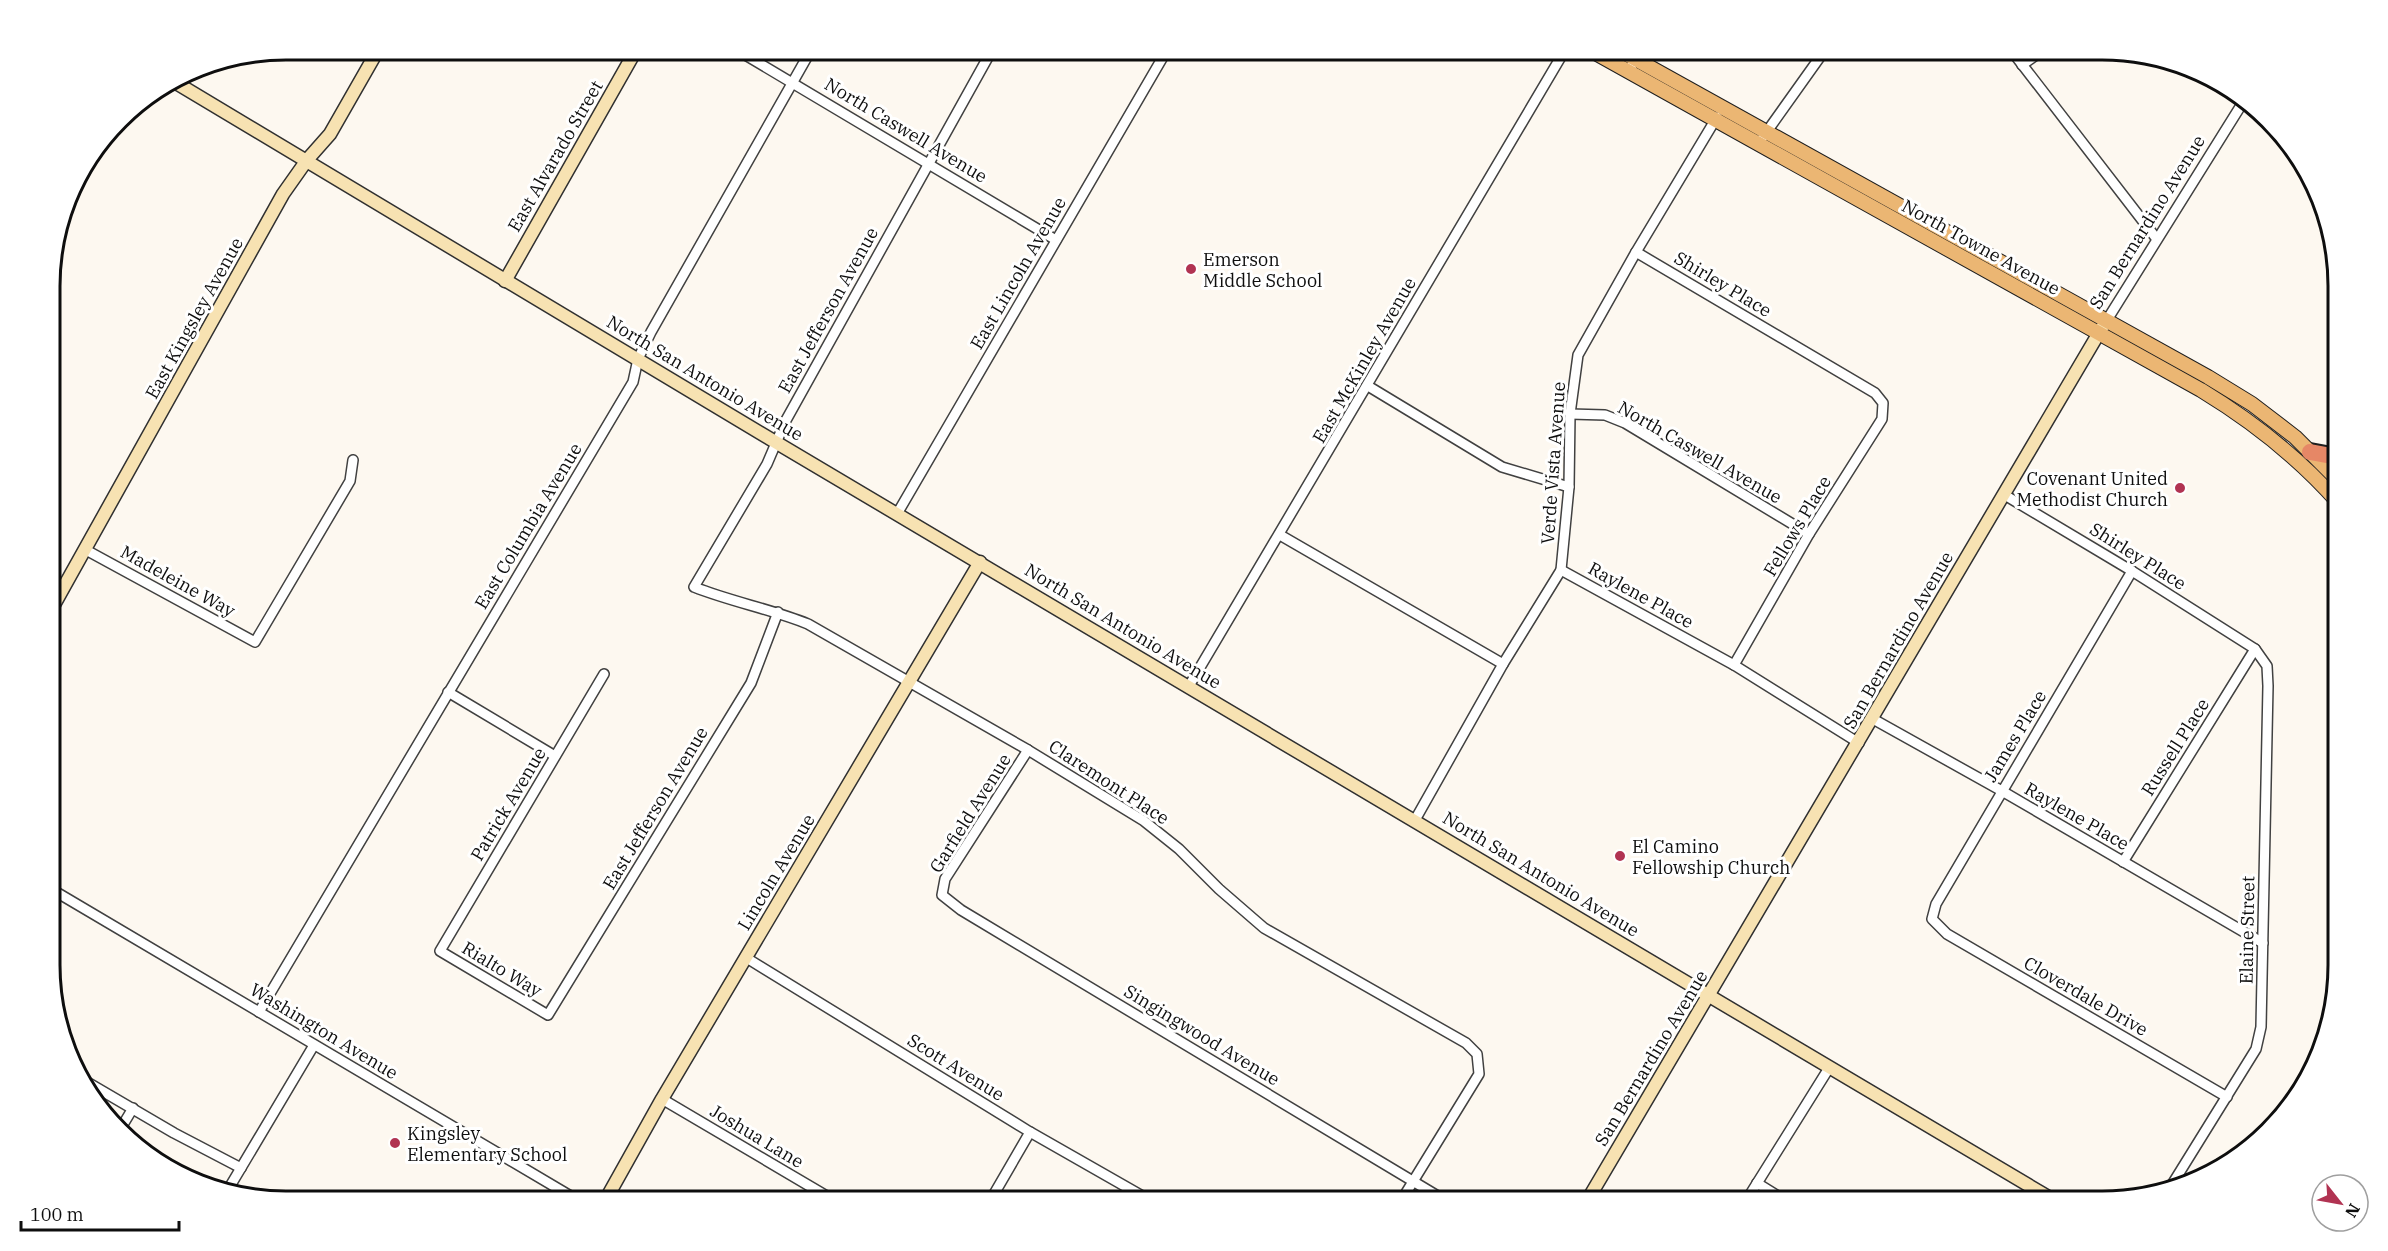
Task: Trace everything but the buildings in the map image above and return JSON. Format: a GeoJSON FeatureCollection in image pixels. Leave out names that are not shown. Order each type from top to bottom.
{"type":"FeatureCollection","features":[{"type":"Feature","properties":{"kind":"highway"},"geometry":{"type":"LineString","coordinates":[[2310,452],[2328,455]]}},
{"type":"Feature","properties":{"kind":"main road","name":"East Kingsley Avenue"},"geometry":{"type":"LineString","coordinates":[[60,595],[283,194],[307,160],[330,134],[372,60]]}},
{"type":"Feature","properties":{"kind":"main road","name":"East Alvarado Street"},"geometry":{"type":"LineString","coordinates":[[505,280],[630,60]]}},
{"type":"Feature","properties":{"kind":"main road","name":"North Towne Avenue"},"geometry":{"type":"LineString","coordinates":[[1607,60],[2099,332],[2243,416],[2285,448],[2328,492]]}},
{"type":"Feature","properties":{"kind":"main road","name":"North Towne Avenue"},"geometry":{"type":"LineString","coordinates":[[1648,60],[1722,107],[2107,320],[2252,404],[2295,437],[2328,470]]}},
{"type":"Feature","properties":{"kind":"main road","name":"North San Antonio Avenue"},"geometry":{"type":"LineString","coordinates":[[181,86],[897,514],[2038,1191]]}},
{"type":"Feature","properties":{"kind":"main road","name":"San Bernardino Avenue"},"geometry":{"type":"LineString","coordinates":[[1593,1191],[2107,320]]}},
{"type":"Feature","properties":{"kind":"main road","name":"Lincoln Avenue"},"geometry":{"type":"LineString","coordinates":[[611,1191],[745,957],[910,684],[980,562]]}},
{"type":"Feature","properties":{"kind":"street","name":"North Caswell Avenue"},"geometry":{"type":"LineString","coordinates":[[755,60],[1056,240]]}},
{"type":"Feature","properties":{"kind":"street","name":"East Columbia Avenue"},"geometry":{"type":"LineString","coordinates":[[259,1011],[633,382],[638,359],[805,60]]}},
{"type":"Feature","properties":{"kind":"street","name":"East Jefferson Avenue"},"geometry":{"type":"LineString","coordinates":[[694,587],[767,464],[785,422],[986,60]]}},
{"type":"Feature","properties":{"kind":"street","name":"East Lincoln Avenue"},"geometry":{"type":"LineString","coordinates":[[897,514],[1161,60]]}},
{"type":"Feature","properties":{"kind":"street","name":"East McKinley Avenue"},"geometry":{"type":"LineString","coordinates":[[1189,686],[1558,60]]}},
{"type":"Feature","properties":{"kind":"street"},"geometry":{"type":"LineString","coordinates":[[1628,72],[1635,60]]}},
{"type":"Feature","properties":{"kind":"street"},"geometry":{"type":"LineString","coordinates":[[1758,144],[1818,60]]}},
{"type":"Feature","properties":{"kind":"street"},"geometry":{"type":"LineString","coordinates":[[2018,60],[2156,238]]}},
{"type":"Feature","properties":{"kind":"street"},"geometry":{"type":"LineString","coordinates":[[2022,65],[2029,60]]}},
{"type":"Feature","properties":{"kind":"street","name":"San Bernardino Avenue"},"geometry":{"type":"LineString","coordinates":[[2107,320],[2239,106]]}},
{"type":"Feature","properties":{"kind":"street","name":"Verde Vista Avenue"},"geometry":{"type":"LineString","coordinates":[[1415,820],[1503,664],[1562,570],[1569,487],[1570,414],[1578,355],[1722,107]]}},
{"type":"Feature","properties":{"kind":"street","name":"Shirley Place"},"geometry":{"type":"LineString","coordinates":[[1636,252],[1875,393],[1883,403]]}},
{"type":"Feature","properties":{"kind":"street"},"geometry":{"type":"LineString","coordinates":[[1368,386],[1502,467],[1569,487]]}},
{"type":"Feature","properties":{"kind":"street","name":"Fellows Place"},"geometry":{"type":"LineString","coordinates":[[1734,664],[1809,534],[1881,418],[1883,403]]}},
{"type":"Feature","properties":{"kind":"street","name":"North Caswell Avenue"},"geometry":{"type":"LineString","coordinates":[[1570,414],[1605,415],[1625,423],[1809,534]]}},
{"type":"Feature","properties":{"kind":"street","name":"Madeleine Way"},"geometry":{"type":"LineString","coordinates":[[86,550],[255,642],[350,481],[353,460]]}},
{"type":"Feature","properties":{"kind":"street","name":"Shirley Place"},"geometry":{"type":"LineString","coordinates":[[2003,494],[2133,571],[2254,649]]}},
{"type":"Feature","properties":{"kind":"street"},"geometry":{"type":"LineString","coordinates":[[1280,535],[1503,664]]}},
{"type":"Feature","properties":{"kind":"street","name":"Raylene Place"},"geometry":{"type":"LineString","coordinates":[[1562,570],[1734,664],[1859,743]]}},
{"type":"Feature","properties":{"kind":"street","name":"James Place"},"geometry":{"type":"LineString","coordinates":[[1932,920],[1936,904],[2133,571]]}},
{"type":"Feature","properties":{"kind":"street","name":"Claremont Place"},"geometry":{"type":"LineString","coordinates":[[694,587],[736,602],[778,612],[818,629],[1028,750],[1144,821],[1179,849],[1219,889],[1264,928],[1466,1043],[1477,1054],[1479,1074],[1413,1180]]}},
{"type":"Feature","properties":{"kind":"street","name":"East Jefferson Avenue"},"geometry":{"type":"LineString","coordinates":[[548,1015],[751,683],[778,612]]}},
{"type":"Feature","properties":{"kind":"street","name":"Russell Place"},"geometry":{"type":"LineString","coordinates":[[2123,862],[2254,649]]}},
{"type":"Feature","properties":{"kind":"street","name":"Elaine Street"},"geometry":{"type":"LineString","coordinates":[[2176,1179],[2256,1049],[2261,1027],[2268,686],[2267,666],[2254,649]]}},
{"type":"Feature","properties":{"kind":"street","name":"Patrick Avenue"},"geometry":{"type":"LineString","coordinates":[[440,951],[604,674]]}},
{"type":"Feature","properties":{"kind":"street"},"geometry":{"type":"LineString","coordinates":[[448,692],[555,756]]}},
{"type":"Feature","properties":{"kind":"street","name":"Raylene Place"},"geometry":{"type":"LineString","coordinates":[[1873,719],[2002,791],[2263,944]]}},
{"type":"Feature","properties":{"kind":"street","name":"Garfield Avenue"},"geometry":{"type":"LineString","coordinates":[[942,895],[945,879],[1028,750]]}},
{"type":"Feature","properties":{"kind":"street","name":"Washington Avenue"},"geometry":{"type":"LineString","coordinates":[[60,894],[562,1191]]}},
{"type":"Feature","properties":{"kind":"street","name":"Singingwood Avenue"},"geometry":{"type":"LineString","coordinates":[[942,895],[961,910],[1430,1191]]}},
{"type":"Feature","properties":{"kind":"street","name":"Cloverdale Drive"},"geometry":{"type":"LineString","coordinates":[[1932,920],[1947,934],[2227,1097]]}},
{"type":"Feature","properties":{"kind":"street","name":"Rialto Way"},"geometry":{"type":"LineString","coordinates":[[440,951],[548,1015]]}},
{"type":"Feature","properties":{"kind":"street","name":"Scott Avenue"},"geometry":{"type":"LineString","coordinates":[[745,957],[1030,1132],[1133,1191]]}},
{"type":"Feature","properties":{"kind":"street"},"geometry":{"type":"LineString","coordinates":[[231,1184],[314,1045]]}},
{"type":"Feature","properties":{"kind":"street"},"geometry":{"type":"LineString","coordinates":[[1752,1191],[1828,1068]]}},
{"type":"Feature","properties":{"kind":"street"},"geometry":{"type":"LineString","coordinates":[[96,1087],[174,1133],[241,1168]]}},
{"type":"Feature","properties":{"kind":"street","name":"Joshua Lane"},"geometry":{"type":"LineString","coordinates":[[662,1099],[818,1191]]}},
{"type":"Feature","properties":{"kind":"street"},"geometry":{"type":"LineString","coordinates":[[124,1123],[133,1108]]}},
{"type":"Feature","properties":{"kind":"street"},"geometry":{"type":"LineString","coordinates":[[996,1191],[1030,1132]]}},
{"type":"Feature","properties":{"kind":"street"},"geometry":{"type":"LineString","coordinates":[[1407,1191],[1413,1180]]}},
{"type":"Feature","properties":{"kind":"street"},"geometry":{"type":"LineString","coordinates":[[1757,1183],[1770,1191]]}},
{"type":"Feature","properties":{"kind":"place","name":"Emerson Middle School"},"geometry":{"type":"Point","coordinates":[1191,269]}},
{"type":"Feature","properties":{"kind":"place","name":"Covenant United Methodist Church"},"geometry":{"type":"Point","coordinates":[2180,488]}},
{"type":"Feature","properties":{"kind":"place","name":"El Camino Fellowship Church"},"geometry":{"type":"Point","coordinates":[1620,856]}},
{"type":"Feature","properties":{"kind":"place","name":"Kingsley Elementary School"},"geometry":{"type":"Point","coordinates":[395,1143]}}]}
